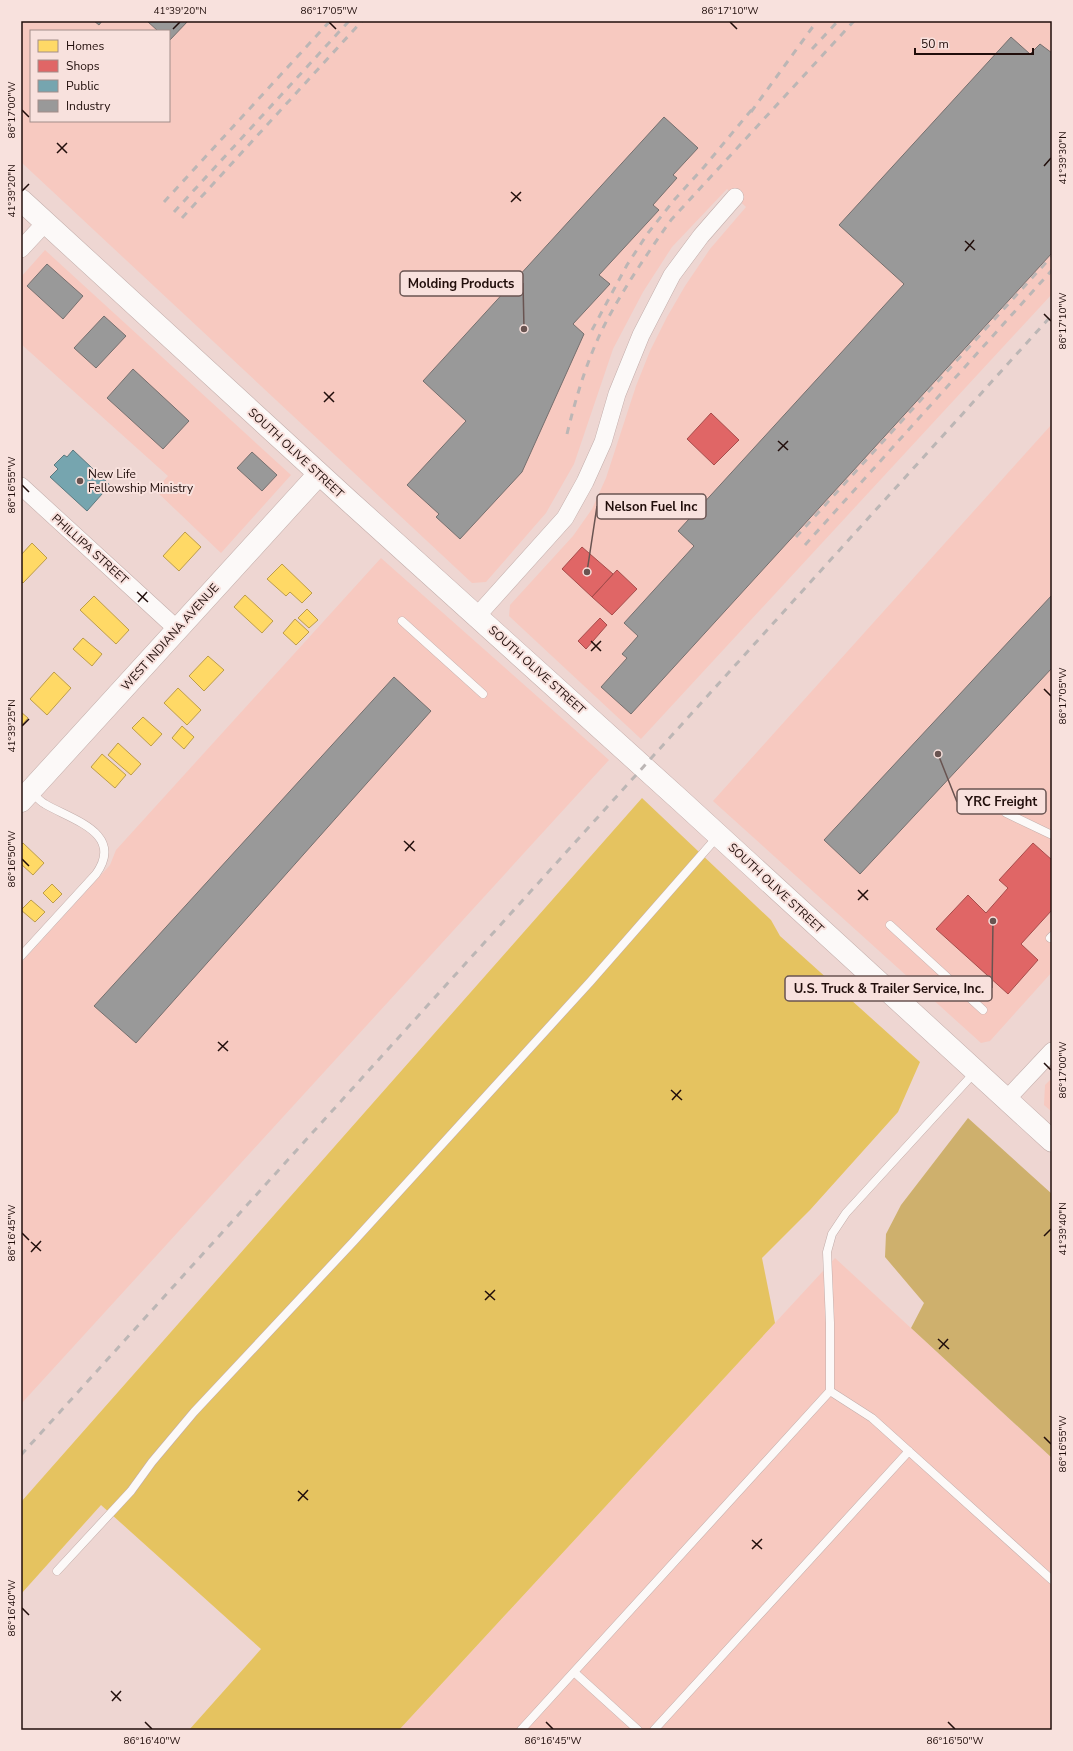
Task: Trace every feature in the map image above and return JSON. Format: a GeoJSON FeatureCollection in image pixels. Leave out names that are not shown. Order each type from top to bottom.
{"type":"FeatureCollection","features":[{"type":"Feature","properties":{"kind":"street"},"geometry":{"type":"LineString","coordinates":[[477,616],[565,518],[585,482],[603,442],[617,394],[641,335],[672,275],[701,236],[735,197]]}},
{"type":"Feature","properties":{"kind":"street","name":"SOUTH OLIVE STREET"},"geometry":{"type":"LineString","coordinates":[[21,200],[319,474],[718,835],[1052,1141]]}},
{"type":"Feature","properties":{"kind":"street"},"geometry":{"type":"LineString","coordinates":[[21,250],[46,222]]}},
{"type":"Feature","properties":{"kind":"street","name":"WEST INDIANA AVENUE"},"geometry":{"type":"LineString","coordinates":[[24,791],[177,629],[319,474]]}},
{"type":"Feature","properties":{"kind":"street","name":"PHILLIPA STREET"},"geometry":{"type":"LineString","coordinates":[[21,486],[177,629]]}},
{"type":"Feature","properties":{"kind":"street"},"geometry":{"type":"LineString","coordinates":[[1007,1100],[1052,1051]]}},
{"type":"Feature","properties":{"kind":"lane"},"geometry":{"type":"LineString","coordinates":[[402,620],[483,694]]}},
{"type":"Feature","properties":{"kind":"lane"},"geometry":{"type":"LineString","coordinates":[[21,956],[96,874],[103,864],[106,853],[103,844],[91,830],[82,823],[43,803],[24,791]]}},
{"type":"Feature","properties":{"kind":"lane"},"geometry":{"type":"LineString","coordinates":[[1006,813],[1052,835]]}},
{"type":"Feature","properties":{"kind":"lane"},"geometry":{"type":"LineString","coordinates":[[57,1571],[131,1491],[152,1462],[194,1412],[354,1241],[590,982],[718,835]]}},
{"type":"Feature","properties":{"kind":"lane"},"geometry":{"type":"LineString","coordinates":[[890,925],[983,1010]]}},
{"type":"Feature","properties":{"kind":"lane"},"geometry":{"type":"LineString","coordinates":[[521,1730],[830,1391],[830,1323],[827,1252],[832,1234],[846,1213],[976,1072]]}},
{"type":"Feature","properties":{"kind":"lane"},"geometry":{"type":"LineString","coordinates":[[830,1391],[872,1418],[1052,1580]]}},
{"type":"Feature","properties":{"kind":"lane"},"geometry":{"type":"LineString","coordinates":[[654,1730],[909,1451]]}},
{"type":"Feature","properties":{"kind":"lane"},"geometry":{"type":"LineString","coordinates":[[574,1672],[638,1730]]}},
{"type":"Feature","properties":{"kind":"shaded area"},"geometry":{"type":"Polygon","coordinates":[[[21,21],[1052,21],[1052,294],[641,739],[509,616],[510,605],[573,536],[592,509],[606,478],[636,386],[650,351],[667,317],[685,286],[710,249],[746,207],[727,189],[672,247],[643,292],[613,349],[574,464],[546,513],[486,582],[472,583],[21,162],[21,21]]]}},
{"type":"Feature","properties":{"kind":"shaded area"},"geometry":{"type":"Polygon","coordinates":[[[45,250],[291,475],[221,553],[155,490],[168,476],[21,344],[21,277],[45,250]]]}},
{"type":"Feature","properties":{"kind":"shaded area"},"geometry":{"type":"Polygon","coordinates":[[[1052,424],[1052,972],[990,1041],[981,1043],[713,801],[1052,424]]]}},
{"type":"Feature","properties":{"kind":"shaded area"},"geometry":{"type":"Polygon","coordinates":[[[381,558],[609,760],[21,1404],[21,963],[110,865],[116,850],[381,558]]]}},
{"type":"Feature","properties":{"kind":"shaded area"},"geometry":{"type":"Polygon","coordinates":[[[642,798],[771,920],[780,936],[920,1062],[898,1112],[810,1210],[762,1258],[775,1323],[399,1730],[189,1730],[261,1649],[101,1505],[21,1594],[21,1502],[642,798]]]}},
{"type":"Feature","properties":{"kind":"shaded area"},"geometry":{"type":"Polygon","coordinates":[[[1052,1078],[1052,1112],[1044,1105],[1045,1085],[1052,1078]]]}},
{"type":"Feature","properties":{"kind":"shaded area"},"geometry":{"type":"Polygon","coordinates":[[[968,1118],[1052,1194],[1052,1458],[911,1328],[924,1303],[885,1257],[886,1234],[901,1205],[968,1118]]]}},
{"type":"Feature","properties":{"kind":"shaded area"},"geometry":{"type":"Polygon","coordinates":[[[835,1258],[1052,1458],[1052,1730],[399,1730],[835,1258]]]}},
{"type":"Feature","properties":{"kind":"building: Homes"},"geometry":{"type":"Polygon","coordinates":[[[185,532],[201,547],[179,571],[163,556],[185,532]]]}},
{"type":"Feature","properties":{"kind":"building: Homes"},"geometry":{"type":"Polygon","coordinates":[[[32,543],[47,558],[23,583],[21,581],[21,555],[32,543]]]}},
{"type":"Feature","properties":{"kind":"building: Homes"},"geometry":{"type":"Polygon","coordinates":[[[282,564],[312,593],[302,603],[290,592],[286,596],[267,579],[282,564]]]}},
{"type":"Feature","properties":{"kind":"building: Homes"},"geometry":{"type":"Polygon","coordinates":[[[245,595],[273,621],[262,633],[234,607],[245,595]]]}},
{"type":"Feature","properties":{"kind":"building: Homes"},"geometry":{"type":"Polygon","coordinates":[[[94,596],[129,630],[116,644],[80,610],[94,596]]]}},
{"type":"Feature","properties":{"kind":"building: Homes"},"geometry":{"type":"Polygon","coordinates":[[[307,609],[318,620],[309,628],[298,618],[307,609]]]}},
{"type":"Feature","properties":{"kind":"building: Homes"},"geometry":{"type":"Polygon","coordinates":[[[295,619],[309,632],[296,645],[283,633],[295,619]]]}},
{"type":"Feature","properties":{"kind":"building: Homes"},"geometry":{"type":"Polygon","coordinates":[[[83,638],[102,654],[92,666],[73,649],[83,638]]]}},
{"type":"Feature","properties":{"kind":"building: Homes"},"geometry":{"type":"Polygon","coordinates":[[[208,656],[224,670],[204,691],[189,676],[208,656]]]}},
{"type":"Feature","properties":{"kind":"building: Homes"},"geometry":{"type":"Polygon","coordinates":[[[54,672],[71,688],[47,715],[30,699],[54,672]]]}},
{"type":"Feature","properties":{"kind":"building: Homes"},"geometry":{"type":"Polygon","coordinates":[[[178,688],[201,710],[187,725],[164,703],[178,688]]]}},
{"type":"Feature","properties":{"kind":"building: Homes"},"geometry":{"type":"Polygon","coordinates":[[[21,712],[28,718],[21,726],[21,712]]]}},
{"type":"Feature","properties":{"kind":"building: Homes"},"geometry":{"type":"Polygon","coordinates":[[[143,717],[162,734],[151,746],[132,728],[143,717]]]}},
{"type":"Feature","properties":{"kind":"building: Homes"},"geometry":{"type":"Polygon","coordinates":[[[182,726],[194,737],[184,749],[172,738],[182,726]]]}},
{"type":"Feature","properties":{"kind":"building: Homes"},"geometry":{"type":"Polygon","coordinates":[[[118,743],[141,764],[131,775],[108,755],[118,743]]]}},
{"type":"Feature","properties":{"kind":"building: Homes"},"geometry":{"type":"Polygon","coordinates":[[[102,754],[126,775],[115,788],[91,767],[102,754]]]}},
{"type":"Feature","properties":{"kind":"building: Homes"},"geometry":{"type":"Polygon","coordinates":[[[23,843],[44,863],[33,875],[21,864],[21,845],[23,843]]]}},
{"type":"Feature","properties":{"kind":"building: Homes"},"geometry":{"type":"Polygon","coordinates":[[[52,884],[62,894],[53,903],[43,893],[52,884]]]}},
{"type":"Feature","properties":{"kind":"building: Homes"},"geometry":{"type":"Polygon","coordinates":[[[31,900],[45,912],[35,922],[21,910],[31,900]]]}},
{"type":"Feature","properties":{"kind":"building: Shops"},"geometry":{"type":"Polygon","coordinates":[[[711,413],[739,440],[714,465],[687,439],[711,413]]]}},
{"type":"Feature","properties":{"kind":"building: Shops"},"geometry":{"type":"Polygon","coordinates":[[[582,547],[613,574],[592,597],[562,569],[582,547]]]}},
{"type":"Feature","properties":{"kind":"building: Shops"},"geometry":{"type":"Polygon","coordinates":[[[617,570],[637,589],[612,615],[592,597],[617,570]]]}},
{"type":"Feature","properties":{"kind":"building: Shops"},"geometry":{"type":"Polygon","coordinates":[[[600,618],[607,625],[586,649],[578,641],[600,618]]]}},
{"type":"Feature","properties":{"kind":"building: Shops"},"geometry":{"type":"Polygon","coordinates":[[[1033,843],[1052,860],[1052,910],[1021,944],[1038,960],[1008,994],[936,929],[968,895],[986,913],[1008,888],[999,880],[1033,843]]]}},
{"type":"Feature","properties":{"kind":"building: Public","name":"New Life Fellowship Ministry"},"geometry":{"type":"Polygon","coordinates":[[[73,450],[110,485],[87,511],[50,477],[58,469],[54,465],[64,455],[67,457],[73,450]]]}},
{"type":"Feature","properties":{"kind":"building: Industry"},"geometry":{"type":"Polygon","coordinates":[[[94,21],[102,21],[99,25],[94,21]]]}},
{"type":"Feature","properties":{"kind":"building: Industry"},"geometry":{"type":"Polygon","coordinates":[[[147,21],[188,21],[170,40],[170,30],[157,30],[147,21]]]}},
{"type":"Feature","properties":{"kind":"building: Industry"},"geometry":{"type":"Polygon","coordinates":[[[1011,37],[1030,54],[1040,44],[1052,53],[1052,253],[631,714],[601,687],[627,658],[622,654],[638,636],[624,623],[694,546],[678,531],[904,284],[839,225],[1011,37]]]}},
{"type":"Feature","properties":{"kind":"building: Industry"},"geometry":{"type":"Polygon","coordinates":[[[664,117],[698,148],[673,175],[677,178],[653,205],[659,210],[599,275],[610,284],[573,324],[584,334],[522,472],[460,539],[436,517],[439,514],[407,485],[466,421],[423,381],[664,117]]]}},
{"type":"Feature","properties":{"kind":"building: Industry"},"geometry":{"type":"Polygon","coordinates":[[[47,264],[83,296],[63,319],[27,286],[47,264]]]}},
{"type":"Feature","properties":{"kind":"building: Industry"},"geometry":{"type":"Polygon","coordinates":[[[104,316],[126,336],[96,368],[74,348],[104,316]]]}},
{"type":"Feature","properties":{"kind":"building: Industry"},"geometry":{"type":"Polygon","coordinates":[[[133,369],[189,421],[163,449],[107,398],[133,369]]]}},
{"type":"Feature","properties":{"kind":"building: Industry"},"geometry":{"type":"Polygon","coordinates":[[[252,452],[277,475],[262,491],[237,468],[252,452]]]}},
{"type":"Feature","properties":{"kind":"building: Industry"},"geometry":{"type":"Polygon","coordinates":[[[1052,595],[1052,668],[860,874],[824,840],[1052,595]]]}},
{"type":"Feature","properties":{"kind":"building: Industry"},"geometry":{"type":"Polygon","coordinates":[[[394,677],[431,711],[136,1043],[94,1006],[394,677]]]}},
{"type":"Feature","properties":{"kind":"railway"},"geometry":{"type":"LineString","coordinates":[[164,202],[330,21]]}},
{"type":"Feature","properties":{"kind":"railway"},"geometry":{"type":"LineString","coordinates":[[174,212],[349,21]]}},
{"type":"Feature","properties":{"kind":"railway"},"geometry":{"type":"LineString","coordinates":[[182,218],[362,21]]}},
{"type":"Feature","properties":{"kind":"railway"},"geometry":{"type":"LineString","coordinates":[[751,112],[817,21]]}},
{"type":"Feature","properties":{"kind":"railway"},"geometry":{"type":"LineString","coordinates":[[812,49],[838,21]]}},
{"type":"Feature","properties":{"kind":"railway"},"geometry":{"type":"LineString","coordinates":[[567,434],[582,379],[604,326],[627,285],[671,220],[854,21]]}},
{"type":"Feature","properties":{"kind":"railway"},"geometry":{"type":"LineString","coordinates":[[592,330],[627,265],[648,233],[753,108]]}},
{"type":"Feature","properties":{"kind":"railway"},"geometry":{"type":"LineString","coordinates":[[796,537],[1052,256]]}},
{"type":"Feature","properties":{"kind":"railway"},"geometry":{"type":"LineString","coordinates":[[805,545],[1052,270]]}},
{"type":"Feature","properties":{"kind":"railway"},"geometry":{"type":"LineString","coordinates":[[21,1455],[1052,315]]}},
{"type":"Feature","properties":{"kind":"place","name":"Molding Products"},"geometry":{"type":"Point","coordinates":[524,329]}},
{"type":"Feature","properties":{"kind":"place","name":"New Life Fellowship Ministry"},"geometry":{"type":"Point","coordinates":[80,481]}},
{"type":"Feature","properties":{"kind":"place","name":"Nelson Fuel Inc"},"geometry":{"type":"Point","coordinates":[587,572]}},
{"type":"Feature","properties":{"kind":"place","name":"YRC Freight"},"geometry":{"type":"Point","coordinates":[938,754]}},
{"type":"Feature","properties":{"kind":"place","name":"U.S. Truck & Trailer Service, Inc."},"geometry":{"type":"Point","coordinates":[993,921]}}]}
